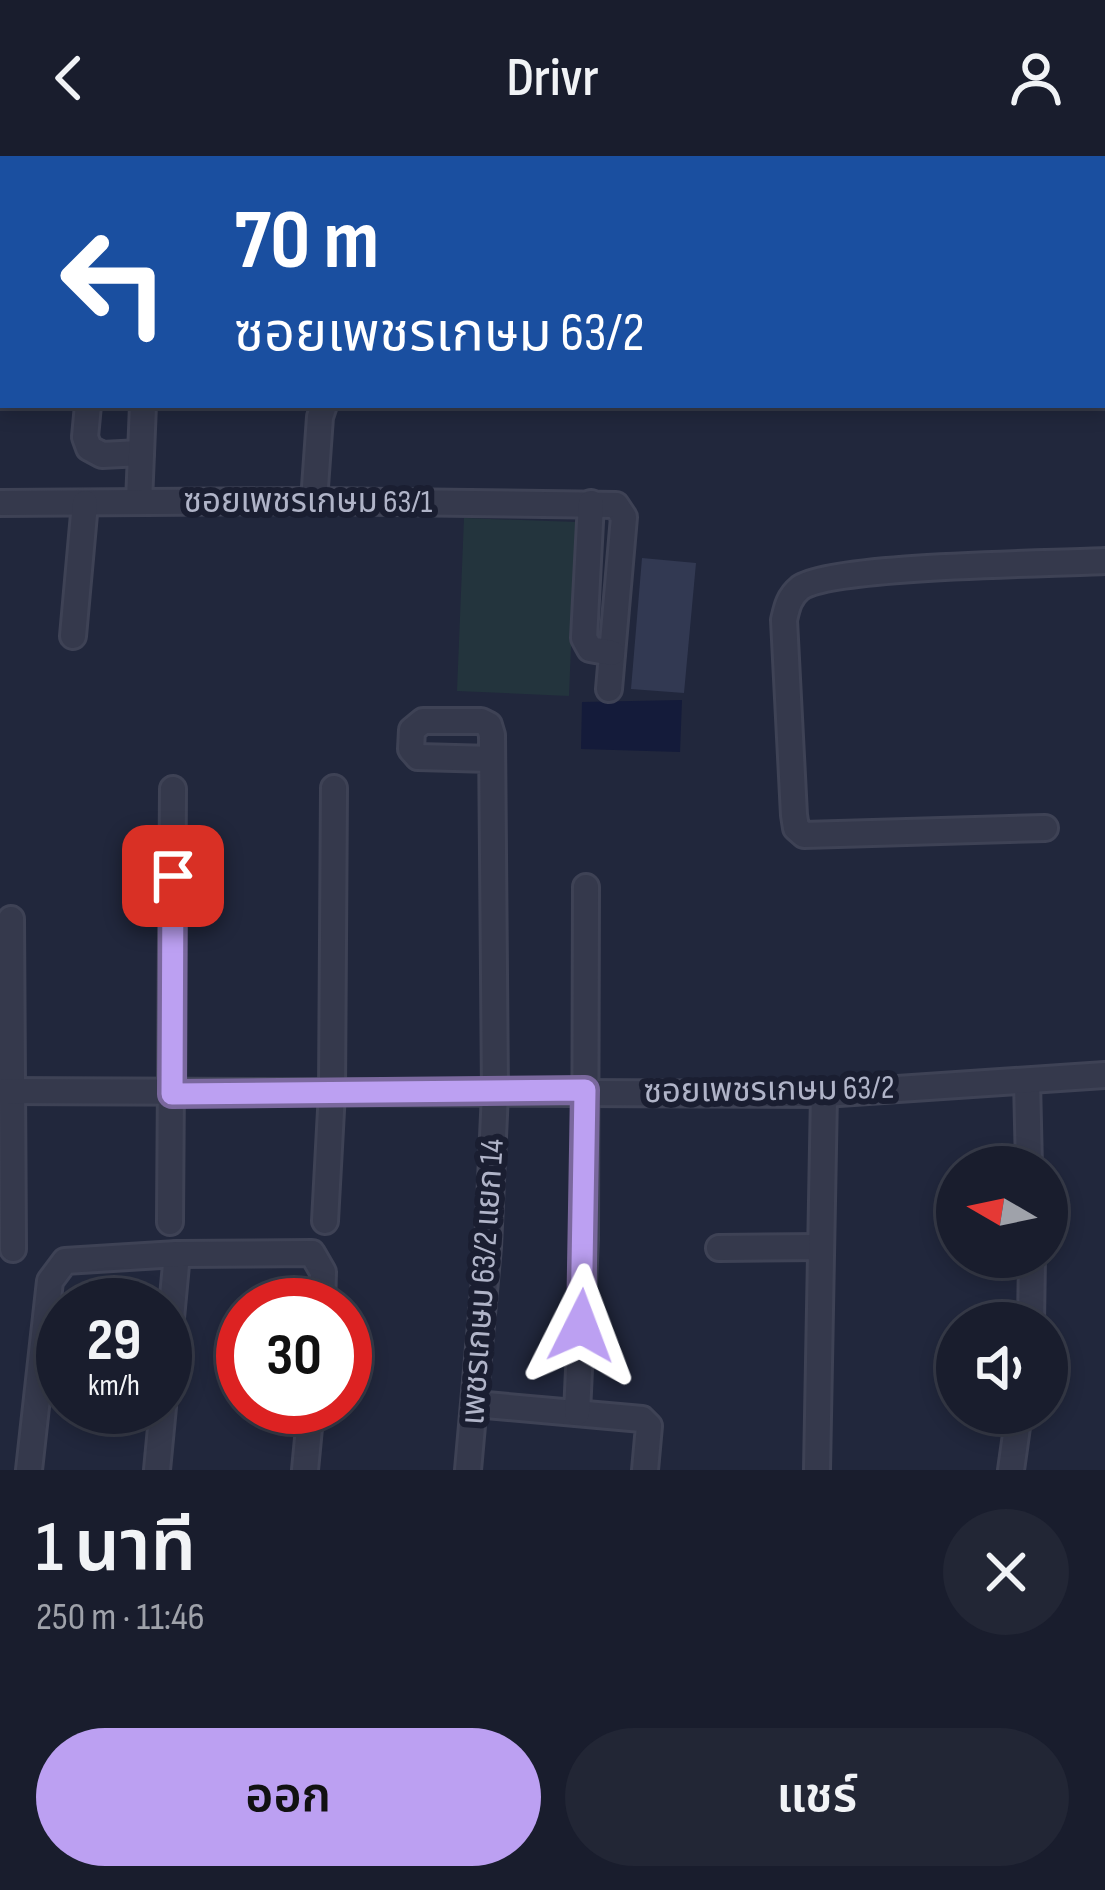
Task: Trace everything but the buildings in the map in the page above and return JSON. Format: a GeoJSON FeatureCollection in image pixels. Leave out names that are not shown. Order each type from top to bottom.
{"type":"FeatureCollection","features":[{"type":"Feature","properties":{"kind":"street"},"geometry":{"type":"LineString","coordinates":[[88,408],[85,436],[89,448],[102,454],[141,454]]}},
{"type":"Feature","properties":{"kind":"street"},"geometry":{"type":"LineString","coordinates":[[139,502],[143,408]]}},
{"type":"Feature","properties":{"kind":"street"},"geometry":{"type":"LineString","coordinates":[[314,501],[323,408]]}},
{"type":"Feature","properties":{"kind":"street"},"geometry":{"type":"LineString","coordinates":[[73,637],[85,502]]}},
{"type":"Feature","properties":{"kind":"street","name":"ซอยเพชรเกษม 63/1"},"geometry":{"type":"LineString","coordinates":[[0,503],[603,504],[584,638],[590,649],[612,653],[609,689]]}},
{"type":"Feature","properties":{"kind":"street"},"geometry":{"type":"LineString","coordinates":[[1045,828],[804,835],[796,828],[784,620],[788,602],[819,579],[843,575],[1105,561]]}},
{"type":"Feature","properties":{"kind":"street","name":"เพชรเกษม 63/2 แยก 14"},"geometry":{"type":"LineString","coordinates":[[468,1470],[496,1093],[492,759]]}},
{"type":"Feature","properties":{"kind":"street"},"geometry":{"type":"LineString","coordinates":[[325,1221],[332,1092],[334,788]]}},
{"type":"Feature","properties":{"kind":"street"},"geometry":{"type":"LineString","coordinates":[[170,1222],[173,789]]}},
{"type":"Feature","properties":{"kind":"street"},"geometry":{"type":"LineString","coordinates":[[577,1413],[585,1240],[586,887]]}},
{"type":"Feature","properties":{"kind":"street"},"geometry":{"type":"LineString","coordinates":[[11,920],[5,1091],[13,1249]]}},
{"type":"Feature","properties":{"kind":"street","name":"ซอยเพชรเกษม 63/2"},"geometry":{"type":"LineString","coordinates":[[5,1091],[824,1094],[1105,1076]]}},
{"type":"Feature","properties":{"kind":"street"},"geometry":{"type":"LineString","coordinates":[[1027,1081],[1029,1146]]}},
{"type":"Feature","properties":{"kind":"street"},"geometry":{"type":"LineString","coordinates":[[817,1470],[824,1094]]}},
{"type":"Feature","properties":{"kind":"street"},"geometry":{"type":"LineString","coordinates":[[718,1248],[821,1247]]}},
{"type":"Feature","properties":{"kind":"street"},"geometry":{"type":"LineString","coordinates":[[29,1470],[50,1281],[64,1261],[312,1253],[323,1278]]}},
{"type":"Feature","properties":{"kind":"street"},"geometry":{"type":"LineString","coordinates":[[175,1278],[177,1254]]}},
{"type":"Feature","properties":{"kind":"street"},"geometry":{"type":"LineString","coordinates":[[475,1404],[642,1419],[649,1426],[645,1470]]}},
{"type":"Feature","properties":{"kind":"street"},"geometry":{"type":"LineString","coordinates":[[157,1470],[160,1434]]}},
{"type":"Feature","properties":{"kind":"street"},"geometry":{"type":"LineString","coordinates":[[305,1470],[308,1434]]}},
{"type":"Feature","properties":{"kind":"street"},"geometry":{"type":"LineString","coordinates":[[1011,1470],[1016,1434]]}},
{"type":"Feature","properties":{"kind":"shaded area"},"geometry":{"type":"Polygon","coordinates":[[[464,518],[576,522],[569,696],[457,691],[464,518]]]}},
{"type":"Feature","properties":{"kind":"water"},"geometry":{"type":"Polygon","coordinates":[[[682,700],[680,752],[581,749],[582,702],[682,700]]]}},
{"type":"Feature","properties":{"kind":"route"},"geometry":{"type":"LineString","coordinates":[[173,876],[172,1094],[585,1090],[581,1326]]}}]}
